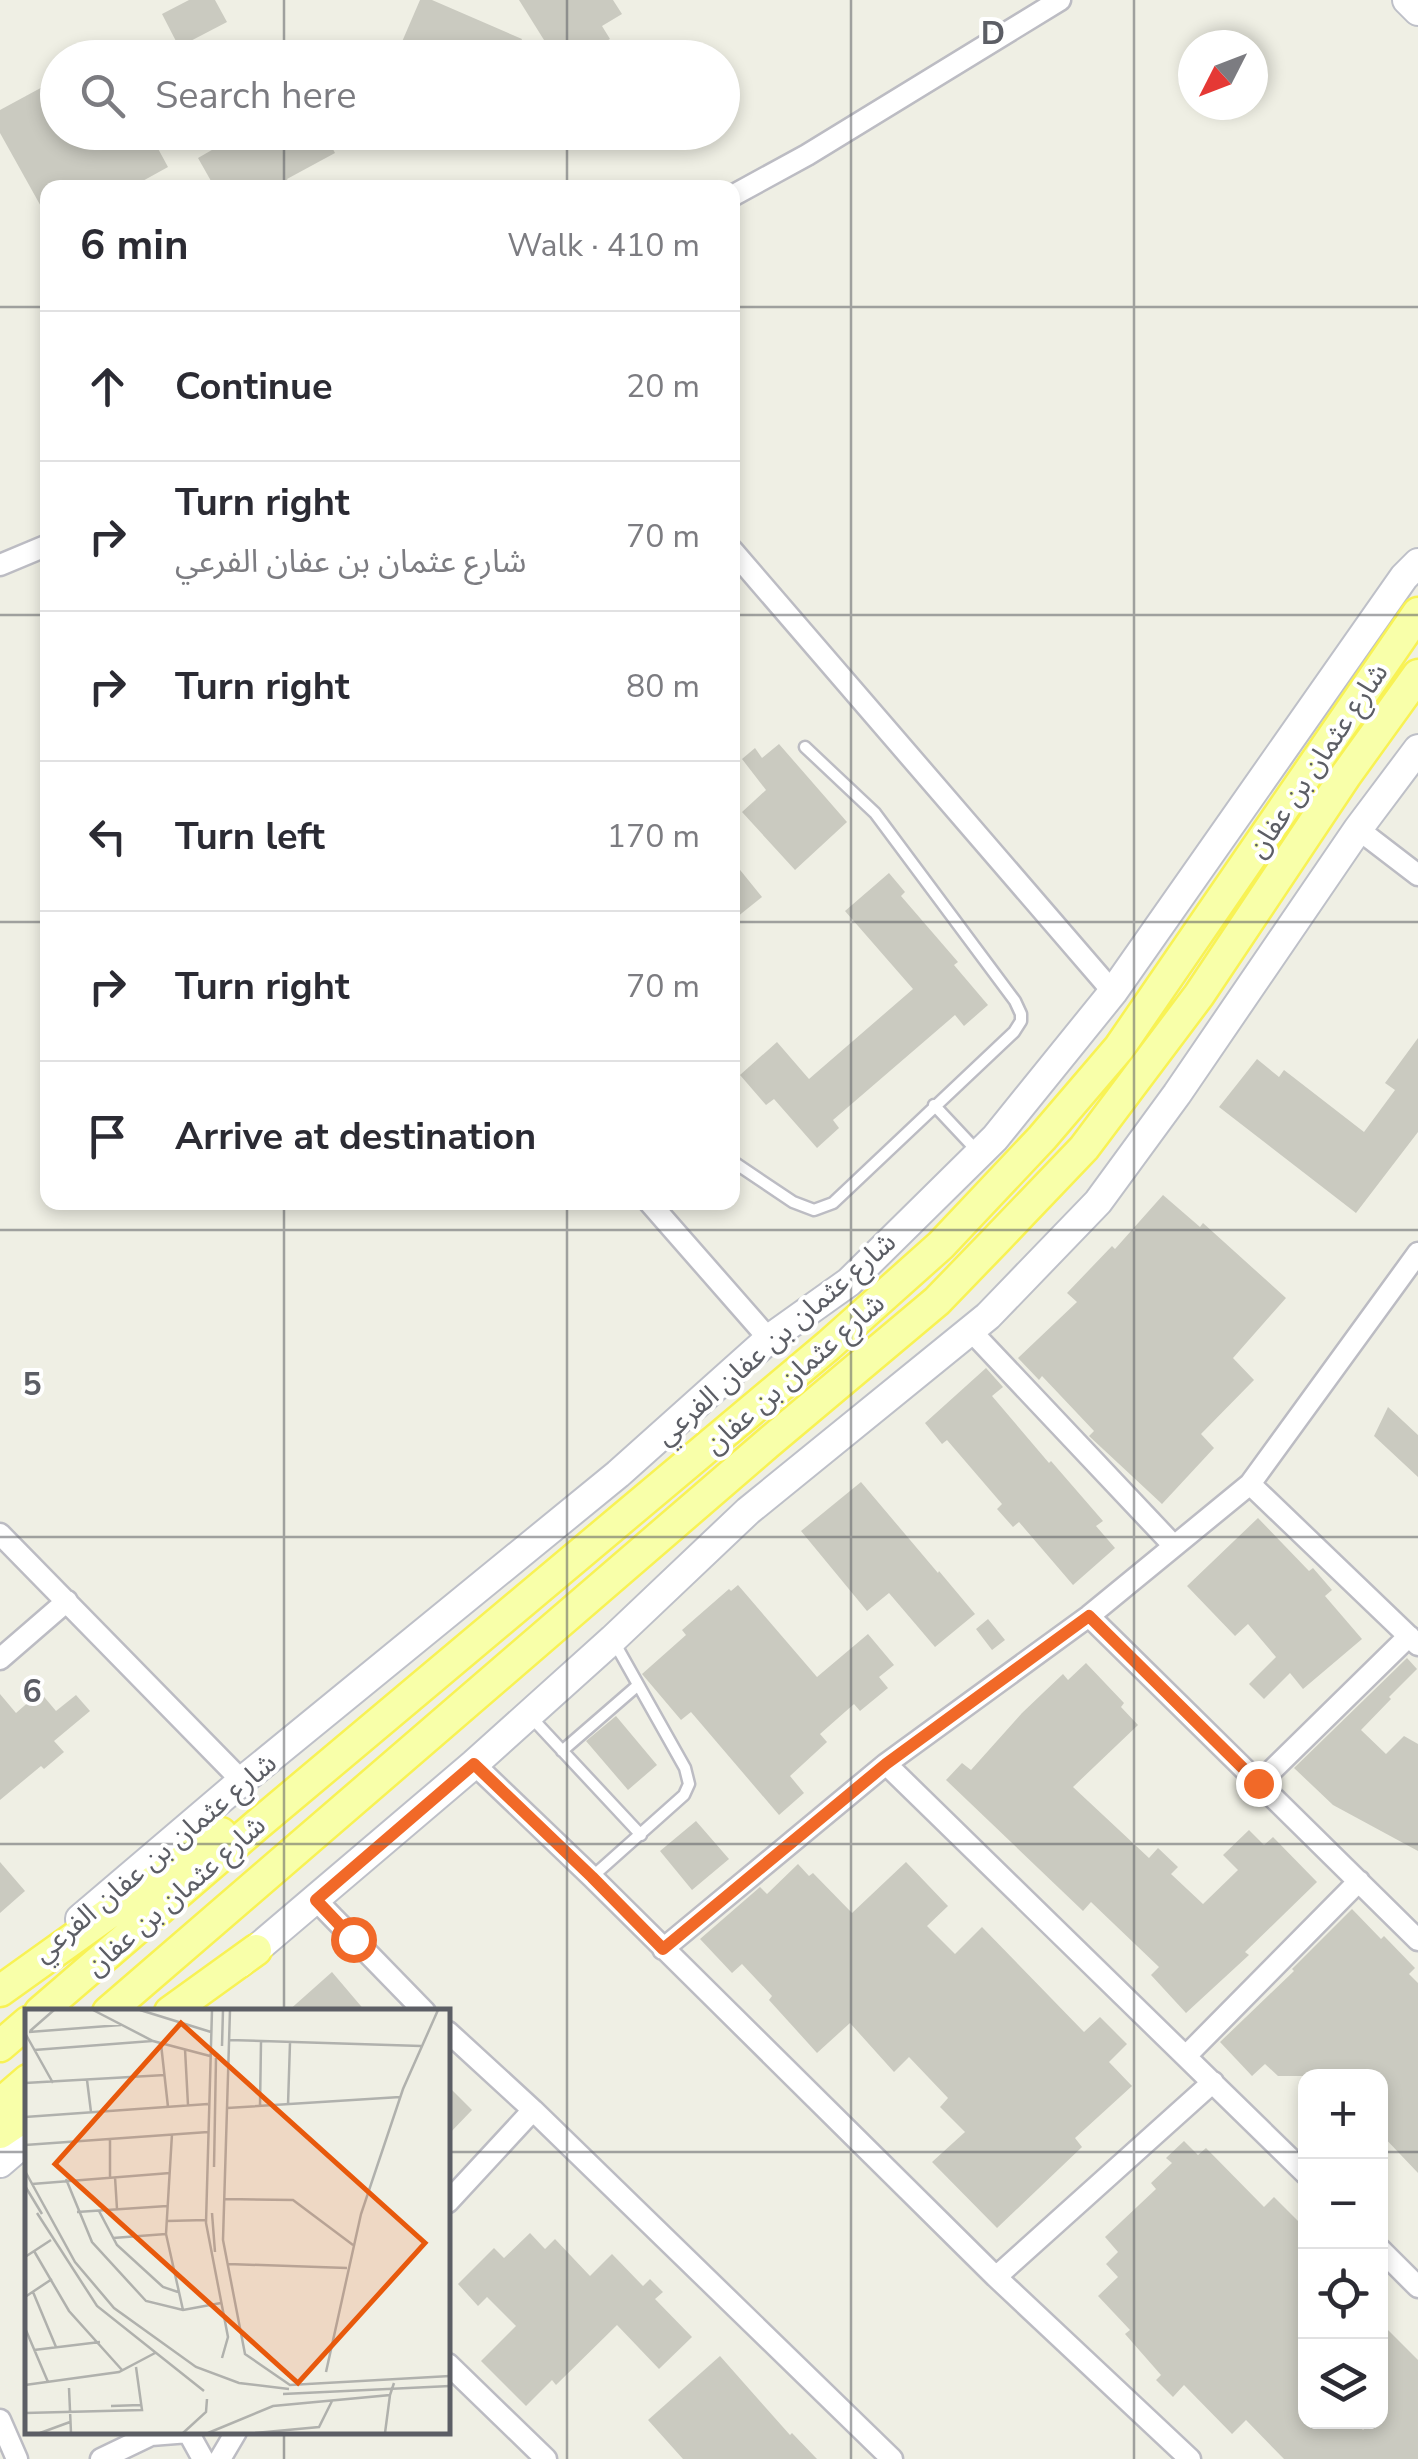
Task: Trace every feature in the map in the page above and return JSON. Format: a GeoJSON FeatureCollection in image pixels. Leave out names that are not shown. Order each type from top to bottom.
{"type":"FeatureCollection","features":[{"type":"Feature","properties":{"kind":"main road"},"geometry":{"type":"LineString","coordinates":[[1407,0],[1418,11]]}},
{"type":"Feature","properties":{"kind":"main road","name":"شارع عثمان بن عفان الفرعي"},"geometry":{"type":"LineString","coordinates":[[0,1989],[242,1780],[618,1474],[769,1339],[850,1282],[980,1154],[1113,992],[1418,563]]}},
{"type":"Feature","properties":{"kind":"main road","name":"شارع عثمان بن عفان"},"geometry":{"type":"LineString","coordinates":[[43,2009],[829,1346],[942,1245],[1119,1048],[1418,613]]}},
{"type":"Feature","properties":{"kind":"main road","name":"شارع عثمان بن عفان"},"geometry":{"type":"LineString","coordinates":[[111,2009],[936,1301],[984,1253],[1084,1148],[1200,995],[1346,775],[1418,675]]}},
{"type":"Feature","properties":{"kind":"main road"},"geometry":{"type":"LineString","coordinates":[[185,2009],[474,1764],[748,1510],[971,1331],[1098,1202],[1418,749]]}},
{"type":"Feature","properties":{"kind":"main road"},"geometry":{"type":"LineString","coordinates":[[0,1989],[410,1698]]}},
{"type":"Feature","properties":{"kind":"main road"},"geometry":{"type":"LineString","coordinates":[[174,2009],[256,1950]]}},
{"type":"Feature","properties":{"kind":"main road"},"geometry":{"type":"LineString","coordinates":[[0,2046],[25,2025]]}},
{"type":"Feature","properties":{"kind":"main road"},"geometry":{"type":"LineString","coordinates":[[0,2104],[25,2083]]}},
{"type":"Feature","properties":{"kind":"main road"},"geometry":{"type":"LineString","coordinates":[[0,2133],[25,2116]]}},
{"type":"Feature","properties":{"kind":"main road"},"geometry":{"type":"LineString","coordinates":[[0,2163],[25,2142]]}},
{"type":"Feature","properties":{"kind":"street"},"geometry":{"type":"LineString","coordinates":[[740,192],[807,156],[1060,0]]}},
{"type":"Feature","properties":{"kind":"street"},"geometry":{"type":"LineString","coordinates":[[0,565],[40,548]]}},
{"type":"Feature","properties":{"kind":"street"},"geometry":{"type":"LineString","coordinates":[[740,559],[1113,992]]}},
{"type":"Feature","properties":{"kind":"street"},"geometry":{"type":"LineString","coordinates":[[1358,829],[1418,875]]}},
{"type":"Feature","properties":{"kind":"street"},"geometry":{"type":"LineString","coordinates":[[656,1210],[769,1339]]}},
{"type":"Feature","properties":{"kind":"street"},"geometry":{"type":"LineString","coordinates":[[663,1949],[886,1764],[1089,1616],[1250,1484],[1416,1261]]}},
{"type":"Feature","properties":{"kind":"street"},"geometry":{"type":"LineString","coordinates":[[971,1331],[1174,1546]]}},
{"type":"Feature","properties":{"kind":"street"},"geometry":{"type":"LineString","coordinates":[[1250,1484],[1414,1641],[1258,1783]]}},
{"type":"Feature","properties":{"kind":"street"},"geometry":{"type":"LineString","coordinates":[[0,1534],[242,1780]]}},
{"type":"Feature","properties":{"kind":"street"},"geometry":{"type":"LineString","coordinates":[[0,1659],[67,1602]]}},
{"type":"Feature","properties":{"kind":"street"},"geometry":{"type":"LineString","coordinates":[[1089,1616],[1418,1940]]}},
{"type":"Feature","properties":{"kind":"street"},"geometry":{"type":"LineString","coordinates":[[474,1764],[996,2276],[1190,2459]]}},
{"type":"Feature","properties":{"kind":"street"},"geometry":{"type":"LineString","coordinates":[[886,1764],[1298,2166]]}},
{"type":"Feature","properties":{"kind":"street"},"geometry":{"type":"LineString","coordinates":[[1186,2056],[1358,1881]]}},
{"type":"Feature","properties":{"kind":"street"},"geometry":{"type":"LineString","coordinates":[[316,1900],[420,2009]]}},
{"type":"Feature","properties":{"kind":"street"},"geometry":{"type":"LineString","coordinates":[[450,2034],[892,2459]]}},
{"type":"Feature","properties":{"kind":"street"},"geometry":{"type":"LineString","coordinates":[[996,2276],[1214,2082]]}},
{"type":"Feature","properties":{"kind":"street"},"geometry":{"type":"LineString","coordinates":[[450,2200],[532,2110]]}},
{"type":"Feature","properties":{"kind":"street"},"geometry":{"type":"LineString","coordinates":[[1388,2258],[1418,2287]]}},
{"type":"Feature","properties":{"kind":"street"},"geometry":{"type":"LineString","coordinates":[[450,2366],[546,2459]]}},
{"type":"Feature","properties":{"kind":"street"},"geometry":{"type":"LineString","coordinates":[[0,2420],[17,2459]]}},
{"type":"Feature","properties":{"kind":"street"},"geometry":{"type":"LineString","coordinates":[[100,2459],[151,2434]]}},
{"type":"Feature","properties":{"kind":"street"},"geometry":{"type":"LineString","coordinates":[[190,2434],[204,2459]]}},
{"type":"Feature","properties":{"kind":"street"},"geometry":{"type":"LineString","coordinates":[[220,2459],[235,2434]]}},
{"type":"Feature","properties":{"kind":"lane"},"geometry":{"type":"LineString","coordinates":[[740,1166],[793,1202],[814,1210],[833,1203],[1006,1040],[1021,1021],[1015,1001],[875,813],[805,747]]}},
{"type":"Feature","properties":{"kind":"lane"},"geometry":{"type":"LineString","coordinates":[[934,1105],[980,1154]]}},
{"type":"Feature","properties":{"kind":"lane"},"geometry":{"type":"LineString","coordinates":[[592,1877],[684,1795],[689,1784],[685,1768],[613,1639]]}},
{"type":"Feature","properties":{"kind":"lane"},"geometry":{"type":"LineString","coordinates":[[562,1751],[638,1686]]}},
{"type":"Feature","properties":{"kind":"lane"},"geometry":{"type":"LineString","coordinates":[[529,1715],[641,1836]]}},
{"type":"Feature","properties":{"kind":"building"},"geometry":{"type":"Polygon","coordinates":[[[189,0],[215,0],[227,22],[192,40],[175,40],[162,14],[189,0]]]}},
{"type":"Feature","properties":{"kind":"building"},"geometry":{"type":"Polygon","coordinates":[[[420,0],[432,0],[522,39],[522,40],[403,40],[420,0]]]}},
{"type":"Feature","properties":{"kind":"building"},"geometry":{"type":"Polygon","coordinates":[[[519,0],[613,0],[622,14],[602,26],[608,40],[544,40],[519,0]]]}},
{"type":"Feature","properties":{"kind":"building"},"geometry":{"type":"Polygon","coordinates":[[[40,88],[40,150],[159,150],[168,167],[144,180],[40,180],[40,205],[0,133],[0,110],[40,88]]]}},
{"type":"Feature","properties":{"kind":"building"},"geometry":{"type":"Polygon","coordinates":[[[212,150],[335,153],[288,180],[210,180],[198,158],[212,150]]]}},
{"type":"Feature","properties":{"kind":"building"},"geometry":{"type":"Polygon","coordinates":[[[779,744],[847,822],[795,870],[742,812],[766,790],[742,759],[755,748],[762,758],[779,744]]]}},
{"type":"Feature","properties":{"kind":"building"},"geometry":{"type":"Polygon","coordinates":[[[740,870],[762,897],[740,915],[740,870]]]}},
{"type":"Feature","properties":{"kind":"building"},"geometry":{"type":"Polygon","coordinates":[[[889,873],[905,892],[901,896],[958,962],[954,965],[988,1005],[964,1026],[955,1015],[833,1120],[839,1128],[817,1148],[774,1099],[766,1105],[740,1075],[777,1042],[809,1079],[913,989],[845,911],[889,873]]]}},
{"type":"Feature","properties":{"kind":"building"},"geometry":{"type":"Polygon","coordinates":[[[1418,1038],[1418,1132],[1356,1213],[1219,1107],[1257,1059],[1279,1077],[1284,1070],[1364,1132],[1395,1090],[1385,1083],[1418,1038]]]}},
{"type":"Feature","properties":{"kind":"building"},"geometry":{"type":"Polygon","coordinates":[[[1163,1195],[1200,1227],[1203,1223],[1286,1298],[1233,1358],[1254,1380],[1201,1434],[1214,1448],[1162,1504],[1089,1436],[1094,1431],[1042,1376],[1039,1380],[1018,1358],[1077,1302],[1067,1293],[1112,1246],[1115,1249],[1163,1195]]]}},
{"type":"Feature","properties":{"kind":"building"},"geometry":{"type":"Polygon","coordinates":[[[986,1368],[1003,1387],[992,1396],[1103,1521],[1096,1526],[1115,1548],[1073,1585],[1019,1522],[1013,1527],[997,1509],[1002,1504],[947,1440],[942,1444],[925,1423],[986,1368]]]}},
{"type":"Feature","properties":{"kind":"building"},"geometry":{"type":"Polygon","coordinates":[[[1388,1407],[1418,1435],[1418,1477],[1374,1436],[1388,1407]]]}},
{"type":"Feature","properties":{"kind":"building"},"geometry":{"type":"Polygon","coordinates":[[[861,1482],[975,1614],[935,1647],[889,1593],[867,1611],[801,1531],[861,1482]]]}},
{"type":"Feature","properties":{"kind":"building"},"geometry":{"type":"Polygon","coordinates":[[[1258,1518],[1332,1590],[1325,1596],[1362,1639],[1303,1689],[1290,1673],[1264,1699],[1249,1684],[1276,1657],[1248,1624],[1235,1636],[1187,1586],[1258,1518]]]}},
{"type":"Feature","properties":{"kind":"building"},"geometry":{"type":"Polygon","coordinates":[[[738,1585],[817,1677],[868,1634],[894,1665],[879,1677],[888,1688],[860,1711],[854,1704],[820,1734],[827,1742],[790,1776],[804,1793],[779,1815],[691,1712],[681,1720],[642,1674],[686,1635],[682,1630],[738,1585]]]}},
{"type":"Feature","properties":{"kind":"building"},"geometry":{"type":"Polygon","coordinates":[[[988,1619],[1005,1640],[992,1650],[976,1629],[988,1619]]]}},
{"type":"Feature","properties":{"kind":"building"},"geometry":{"type":"Polygon","coordinates":[[[1407,1658],[1417,1669],[1361,1730],[1386,1754],[1404,1736],[1418,1744],[1418,1851],[1333,1805],[1294,1768],[1407,1658]]]}},
{"type":"Feature","properties":{"kind":"building"},"geometry":{"type":"Polygon","coordinates":[[[1086,1663],[1124,1703],[1121,1707],[1138,1725],[1073,1787],[1149,1858],[1158,1848],[1178,1867],[1171,1874],[1203,1904],[1238,1870],[1223,1855],[1249,1830],[1264,1845],[1273,1837],[1317,1882],[1245,1952],[1249,1955],[1186,2013],[1151,1975],[1159,1967],[1091,1902],[1083,1911],[946,1780],[962,1763],[971,1770],[1063,1674],[1068,1680],[1086,1663]]]}},
{"type":"Feature","properties":{"kind":"building"},"geometry":{"type":"Polygon","coordinates":[[[40,1692],[56,1711],[76,1695],[90,1711],[54,1741],[64,1752],[0,1800],[0,1694],[16,1713],[40,1692]]]}},
{"type":"Feature","properties":{"kind":"building"},"geometry":{"type":"Polygon","coordinates":[[[616,1716],[657,1765],[628,1790],[586,1741],[616,1716]]]}},
{"type":"Feature","properties":{"kind":"building"},"geometry":{"type":"Polygon","coordinates":[[[696,1821],[729,1859],[692,1890],[660,1851],[696,1821]]]}},
{"type":"Feature","properties":{"kind":"building"},"geometry":{"type":"Polygon","coordinates":[[[0,1862],[25,1891],[0,1913],[0,1862]]]}},
{"type":"Feature","properties":{"kind":"building"},"geometry":{"type":"Polygon","coordinates":[[[906,1862],[948,1906],[927,1926],[955,1954],[982,1927],[1084,2032],[1100,2017],[1127,2044],[1109,2062],[1132,2086],[1075,2138],[1082,2147],[997,2228],[932,2162],[965,2132],[940,2107],[948,2098],[909,2057],[894,2072],[850,2023],[817,2053],[742,1964],[732,1973],[700,1939],[760,1887],[767,1894],[798,1864],[809,1876],[813,1873],[852,1913],[906,1862]]]}},
{"type":"Feature","properties":{"kind":"building"},"geometry":{"type":"Polygon","coordinates":[[[1352,1909],[1415,1968],[1409,1974],[1418,1983],[1418,2173],[1388,2141],[1388,2069],[1298,2069],[1298,2076],[1278,2076],[1265,2064],[1252,2076],[1220,2042],[1352,1909]]]}},
{"type":"Feature","properties":{"kind":"building"},"geometry":{"type":"Polygon","coordinates":[[[332,1972],[363,2009],[290,2009],[332,1972]]]}},
{"type":"Feature","properties":{"kind":"building"},"geometry":{"type":"Polygon","coordinates":[[[450,2088],[472,2110],[450,2133],[450,2088]]]}},
{"type":"Feature","properties":{"kind":"building"},"geometry":{"type":"Polygon","coordinates":[[[1184,2141],[1198,2155],[1206,2148],[1264,2207],[1274,2197],[1298,2221],[1298,2429],[1388,2429],[1388,2330],[1418,2360],[1418,2459],[1284,2459],[1246,2420],[1232,2434],[1184,2385],[1173,2397],[1156,2380],[1161,2375],[1125,2334],[1130,2330],[1098,2296],[1118,2277],[1106,2264],[1118,2252],[1105,2237],[1156,2189],[1151,2183],[1172,2163],[1166,2158],[1184,2141]]]}},
{"type":"Feature","properties":{"kind":"building"},"geometry":{"type":"Polygon","coordinates":[[[530,2233],[545,2249],[555,2239],[590,2276],[612,2254],[643,2286],[650,2279],[663,2292],[655,2299],[692,2337],[659,2369],[617,2325],[556,2385],[552,2380],[526,2406],[481,2361],[516,2326],[487,2297],[478,2306],[458,2284],[494,2248],[504,2258],[530,2233]]]}},
{"type":"Feature","properties":{"kind":"building"},"geometry":{"type":"Polygon","coordinates":[[[720,2356],[790,2435],[817,2459],[683,2459],[648,2420],[720,2356]]]}},
{"type":"Feature","properties":{"kind":"route"},"geometry":{"type":"LineString","coordinates":[[353,1939],[316,1900],[474,1764],[663,1949],[886,1764],[1089,1616],[1258,1783]]}}]}
